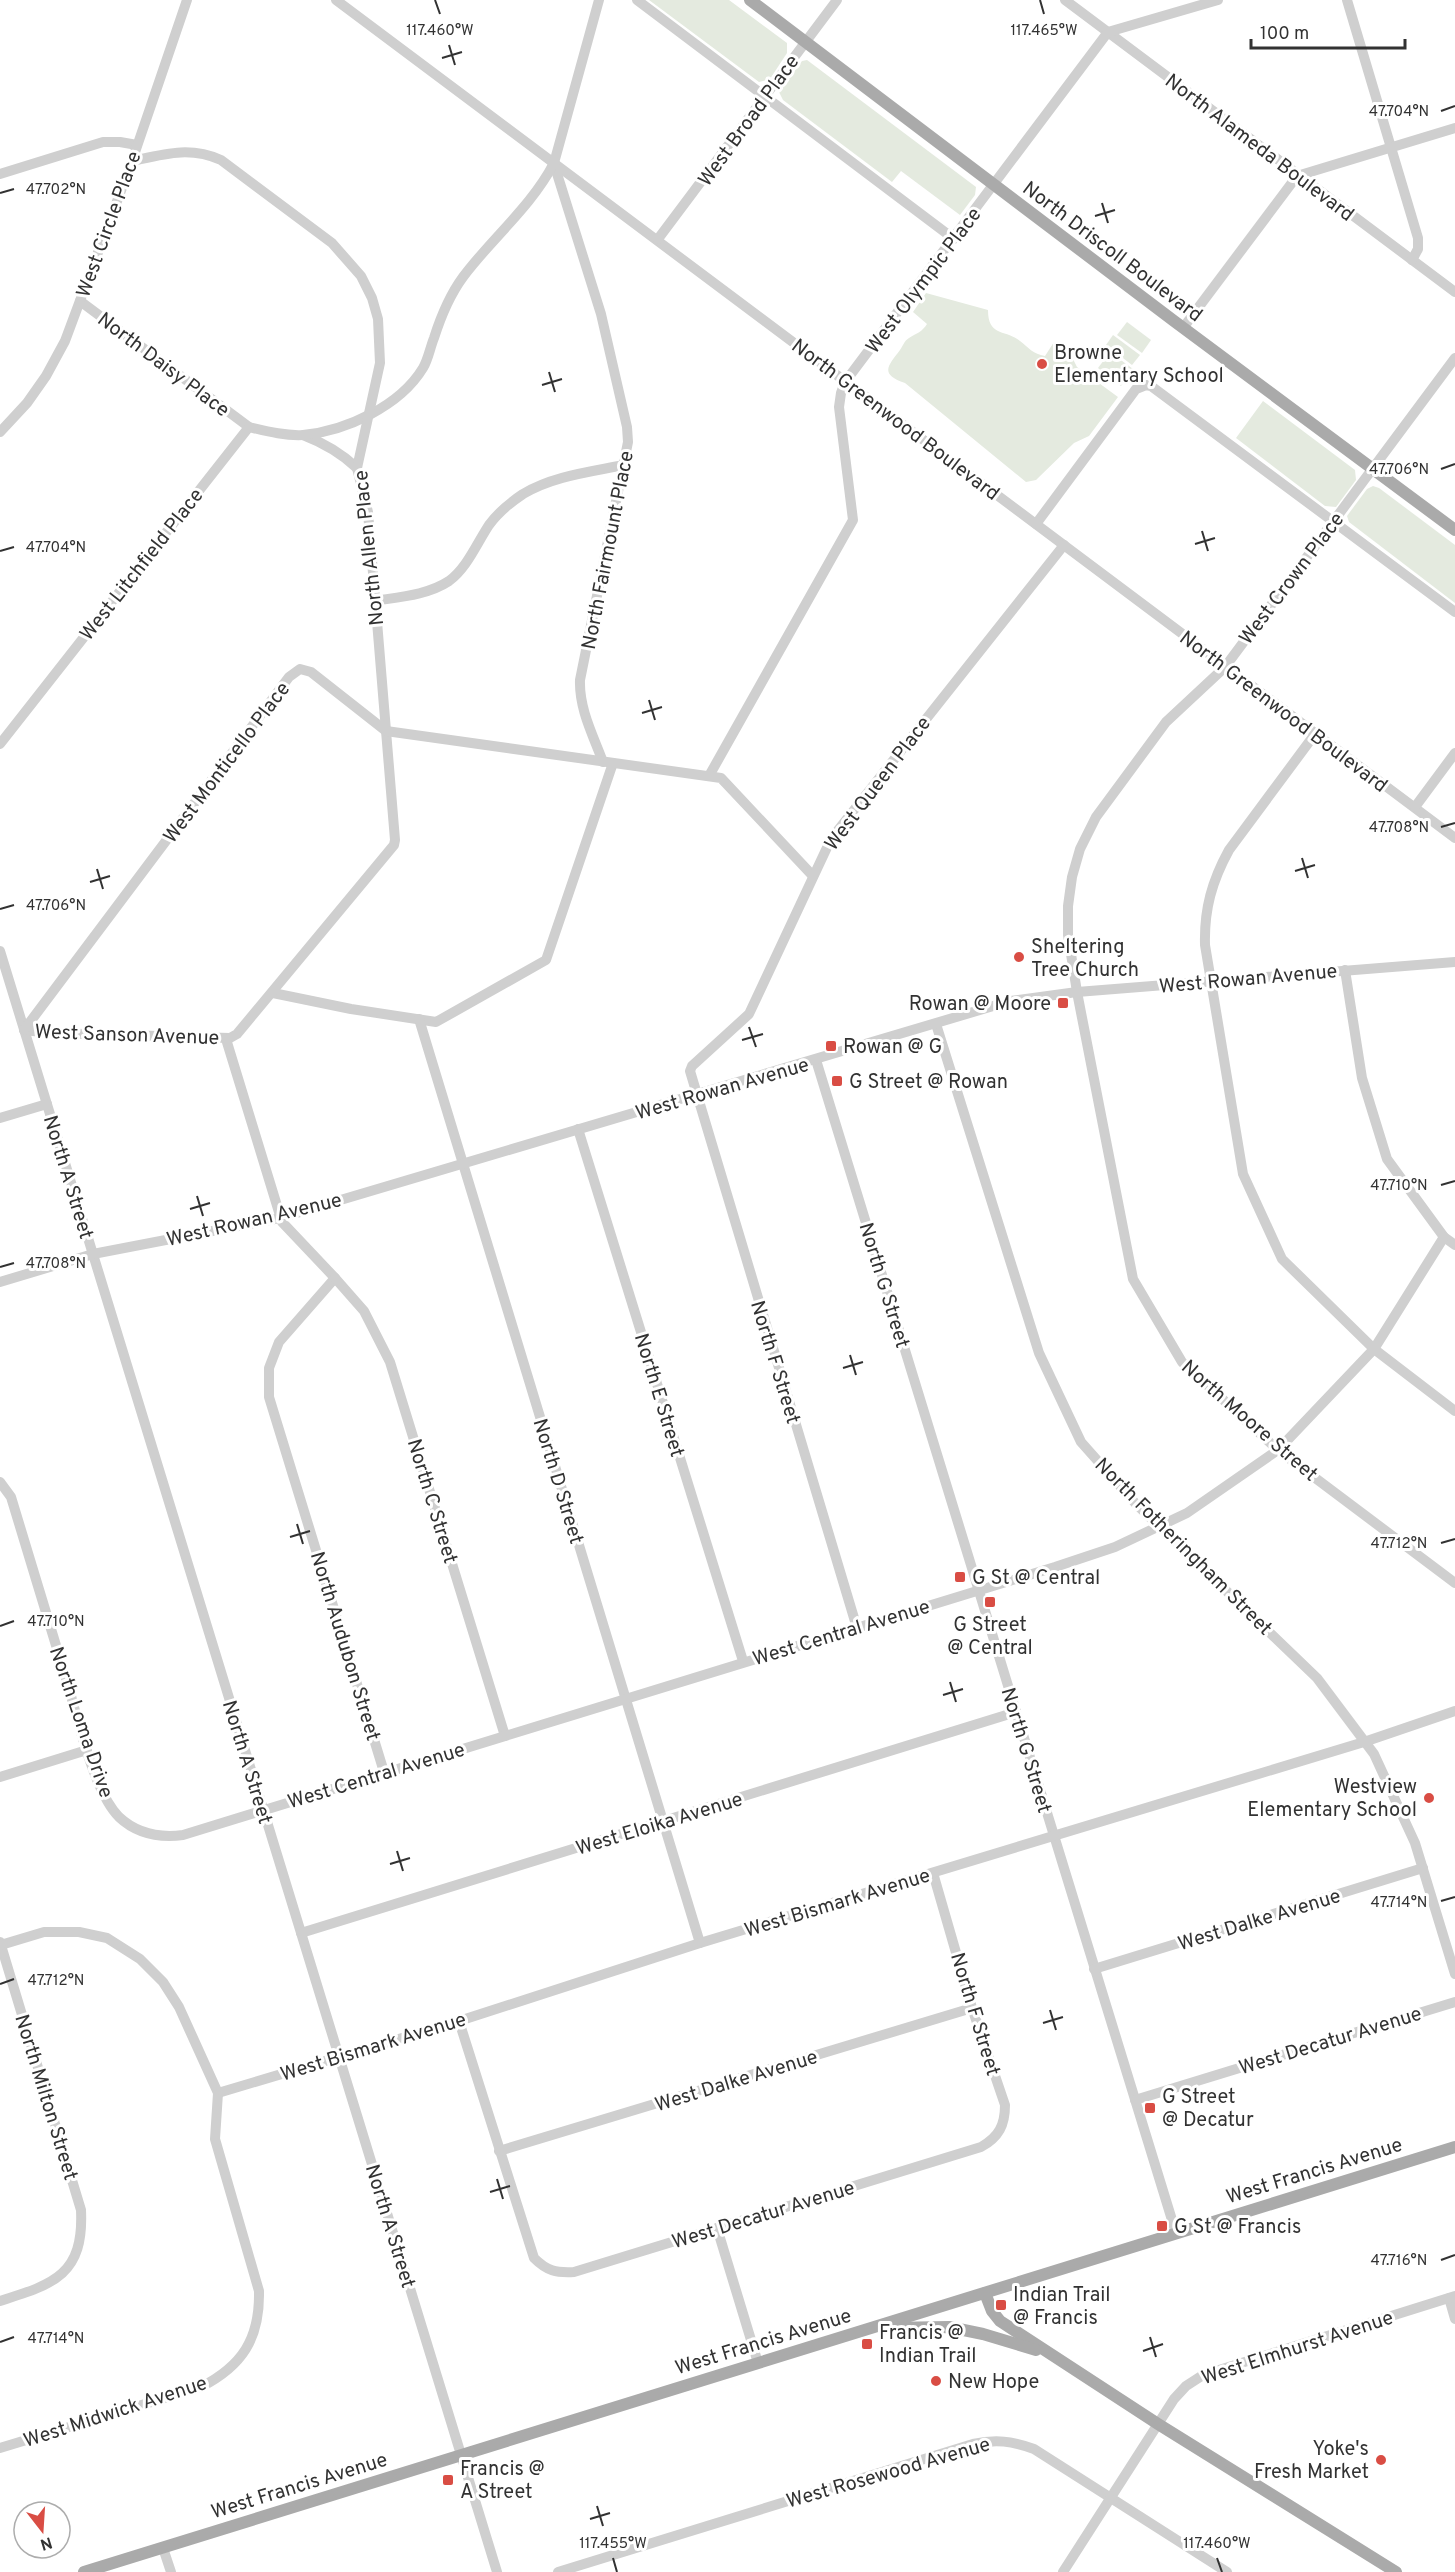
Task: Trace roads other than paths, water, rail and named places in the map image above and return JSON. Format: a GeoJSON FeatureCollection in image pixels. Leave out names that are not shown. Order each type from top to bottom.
{"type":"FeatureCollection","features":[{"type":"Feature","properties":{"kind":"main road","name":"North Driscoll Boulevard"},"geometry":{"type":"LineString","coordinates":[[750,0],[994,186],[1455,530]]}},
{"type":"Feature","properties":{"kind":"main road","name":"West Francis Avenue"},"geometry":{"type":"LineString","coordinates":[[84,2572],[1455,2147]]}},
{"type":"Feature","properties":{"kind":"main road"},"geometry":{"type":"LineString","coordinates":[[985,2293],[992,2311],[1000,2321],[1048,2354],[1396,2572]]}},
{"type":"Feature","properties":{"kind":"main road"},"geometry":{"type":"LineString","coordinates":[[869,2328],[949,2327],[984,2334],[1048,2354]]}},
{"type":"Feature","properties":{"kind":"street","name":"West Circle Place"},"geometry":{"type":"LineString","coordinates":[[0,432],[27,403],[46,376],[65,341],[132,161],[187,0]]}},
{"type":"Feature","properties":{"kind":"street","name":"North Greenwood Boulevard"},"geometry":{"type":"LineString","coordinates":[[336,0],[1455,838]]}},
{"type":"Feature","properties":{"kind":"street"},"geometry":{"type":"LineString","coordinates":[[249,427],[275,433],[303,435],[331,429],[369,415],[409,387],[424,367],[443,311],[453,292],[542,185],[554,163],[599,0]]}},
{"type":"Feature","properties":{"kind":"street"},"geometry":{"type":"LineString","coordinates":[[636,0],[767,96],[954,239]]}},
{"type":"Feature","properties":{"kind":"street","name":"West Broad Place"},"geometry":{"type":"LineString","coordinates":[[658,240],[837,0]]}},
{"type":"Feature","properties":{"kind":"street","name":"North Alameda Boulevard"},"geometry":{"type":"LineString","coordinates":[[1065,0],[1297,176],[1455,292]]}},
{"type":"Feature","properties":{"kind":"street"},"geometry":{"type":"LineString","coordinates":[[1108,32],[1218,0]]}},
{"type":"Feature","properties":{"kind":"street"},"geometry":{"type":"LineString","coordinates":[[1347,0],[1418,238],[1418,249],[1412,260]]}},
{"type":"Feature","properties":{"kind":"street","name":"West Olympic Place"},"geometry":{"type":"LineString","coordinates":[[709,776],[853,520],[839,407],[840,393],[845,382],[1108,32]]}},
{"type":"Feature","properties":{"kind":"street"},"geometry":{"type":"LineString","coordinates":[[1183,328],[1297,176],[1455,128]]}},
{"type":"Feature","properties":{"kind":"street"},"geometry":{"type":"LineString","coordinates":[[0,174],[103,142],[137,145]]}},
{"type":"Feature","properties":{"kind":"street","name":"North Allen Place"},"geometry":{"type":"LineString","coordinates":[[132,161],[172,152],[189,151],[207,154],[221,160],[332,243],[361,276],[372,298],[378,319],[380,363],[357,468],[368,512],[387,731],[394,845],[273,993],[237,1034],[228,1039]]}},
{"type":"Feature","properties":{"kind":"street","name":"North Fairmount Place"},"geometry":{"type":"LineString","coordinates":[[554,163],[601,314],[625,415],[628,442],[580,680],[583,710],[608,763]]}},
{"type":"Feature","properties":{"kind":"street","name":"North Daisy Place"},"geometry":{"type":"LineString","coordinates":[[80,301],[249,427]]}},
{"type":"Feature","properties":{"kind":"street","name":"West Crown Place"},"geometry":{"type":"LineString","coordinates":[[1077,992],[1068,935],[1068,906],[1072,877],[1080,849],[1095,817],[1166,722],[1225,667],[1455,358]]}},
{"type":"Feature","properties":{"kind":"street"},"geometry":{"type":"LineString","coordinates":[[1036,524],[1136,389],[1146,385],[1156,388],[1455,612]]}},
{"type":"Feature","properties":{"kind":"street","name":"West Litchfield Place"},"geometry":{"type":"LineString","coordinates":[[0,744],[249,427]]}},
{"type":"Feature","properties":{"kind":"street"},"geometry":{"type":"LineString","coordinates":[[303,435],[335,449],[357,468]]}},
{"type":"Feature","properties":{"kind":"street"},"geometry":{"type":"LineString","coordinates":[[375,601],[421,593],[451,580],[491,523],[523,495],[541,485],[566,477],[624,465]]}},
{"type":"Feature","properties":{"kind":"street","name":"West Queen Place"},"geometry":{"type":"LineString","coordinates":[[696,1096],[690,1076],[692,1065],[749,1014],[831,839],[1064,545]]}},
{"type":"Feature","properties":{"kind":"street","name":"West Monticello Place"},"geometry":{"type":"LineString","coordinates":[[24,1030],[294,672],[300,669],[311,672],[387,731],[709,776]]}},
{"type":"Feature","properties":{"kind":"street"},"geometry":{"type":"LineString","coordinates":[[1315,734],[1229,850],[1218,869],[1209,893],[1205,919],[1205,945],[1243,1174],[1282,1259],[1374,1349],[1455,1411]]}},
{"type":"Feature","properties":{"kind":"street"},"geometry":{"type":"LineString","coordinates":[[1414,807],[1455,753]]}},
{"type":"Feature","properties":{"kind":"street"},"geometry":{"type":"LineString","coordinates":[[273,993],[351,1009],[440,1021],[548,957],[608,763]]}},
{"type":"Feature","properties":{"kind":"street"},"geometry":{"type":"LineString","coordinates":[[709,776],[726,781],[813,876]]}},
{"type":"Feature","properties":{"kind":"street","name":"North A Street"},"geometry":{"type":"LineString","coordinates":[[0,953],[498,2572]]}},
{"type":"Feature","properties":{"kind":"street","name":"West Rowan Avenue"},"geometry":{"type":"LineString","coordinates":[[0,1282],[93,1254],[280,1218],[1010,1001],[1077,992],[1455,962]]}},
{"type":"Feature","properties":{"kind":"street"},"geometry":{"type":"LineString","coordinates":[[1345,970],[1362,1078],[1387,1159],[1444,1237],[1455,1245]]}},
{"type":"Feature","properties":{"kind":"street","name":"North Moore Street"},"geometry":{"type":"LineString","coordinates":[[1077,992],[1133,1279],[1182,1362],[1278,1450],[1455,1583]]}},
{"type":"Feature","properties":{"kind":"street","name":"North D Street"},"geometry":{"type":"LineString","coordinates":[[419,1019],[700,1943]]}},
{"type":"Feature","properties":{"kind":"street","name":"North Fotheringham Street"},"geometry":{"type":"LineString","coordinates":[[936,1024],[1039,1353],[1081,1442],[1136,1504],[1317,1678],[1374,1754],[1415,1843],[1455,1974]]}},
{"type":"Feature","properties":{"kind":"street","name":"West Sanson Avenue"},"geometry":{"type":"LineString","coordinates":[[24,1030],[51,1033],[228,1039]]}},
{"type":"Feature","properties":{"kind":"street"},"geometry":{"type":"LineString","coordinates":[[228,1039],[280,1218],[284,1226],[335,1278]]}},
{"type":"Feature","properties":{"kind":"street","name":"North G Street"},"geometry":{"type":"LineString","coordinates":[[816,1060],[1176,2233]]}},
{"type":"Feature","properties":{"kind":"street","name":"North F Street"},"geometry":{"type":"LineString","coordinates":[[696,1096],[857,1628]]}},
{"type":"Feature","properties":{"kind":"street"},"geometry":{"type":"LineString","coordinates":[[0,1118],[47,1104]]}},
{"type":"Feature","properties":{"kind":"street","name":"North E Street"},"geometry":{"type":"LineString","coordinates":[[578,1129],[742,1661]]}},
{"type":"Feature","properties":{"kind":"street","name":"West Central Avenue"},"geometry":{"type":"LineString","coordinates":[[262,1810],[978,1590],[1114,1547],[1161,1526],[1187,1513],[1278,1450],[1374,1349],[1444,1237]]}},
{"type":"Feature","properties":{"kind":"street","name":"North C Street"},"geometry":{"type":"LineString","coordinates":[[335,1278],[364,1311],[390,1362],[505,1736]]}},
{"type":"Feature","properties":{"kind":"street","name":"North Audubon Street"},"geometry":{"type":"LineString","coordinates":[[335,1278],[279,1342],[269,1368],[269,1396],[384,1772]]}},
{"type":"Feature","properties":{"kind":"street","name":"North Loma Drive"},"geometry":{"type":"LineString","coordinates":[[0,1482],[10,1497],[87,1750],[110,1806],[120,1817],[142,1832],[164,1837],[183,1835],[262,1810]]}},
{"type":"Feature","properties":{"kind":"street","name":"West Bismark Avenue"},"geometry":{"type":"LineString","coordinates":[[218,2093],[459,2021],[700,1943],[1364,1742],[1455,1711]]}},
{"type":"Feature","properties":{"kind":"street","name":"West Eloika Avenue"},"geometry":{"type":"LineString","coordinates":[[301,1933],[1016,1712]]}},
{"type":"Feature","properties":{"kind":"street"},"geometry":{"type":"LineString","coordinates":[[0,1777],[87,1750]]}},
{"type":"Feature","properties":{"kind":"street","name":"West Dalke Avenue"},"geometry":{"type":"LineString","coordinates":[[1094,1969],[1423,1868]]}},
{"type":"Feature","properties":{"kind":"street","name":"North F Street"},"geometry":{"type":"LineString","coordinates":[[933,1873],[972,2008],[1005,2105],[1005,2119],[1001,2129],[993,2140],[981,2147]]}},
{"type":"Feature","properties":{"kind":"street"},"geometry":{"type":"LineString","coordinates":[[1,1944],[44,1932],[79,1932],[107,1938],[140,1959],[163,1982],[179,2007],[218,2093]]}},
{"type":"Feature","properties":{"kind":"street","name":"North Milton Street"},"geometry":{"type":"LineString","coordinates":[[0,2301],[42,2288],[64,2274],[76,2253],[82,2230],[81,2211],[1,1944]]}},
{"type":"Feature","properties":{"kind":"street","name":"West Decatur Avenue"},"geometry":{"type":"LineString","coordinates":[[1135,2100],[1455,2002]]}},
{"type":"Feature","properties":{"kind":"street","name":"West Dalke Avenue"},"geometry":{"type":"LineString","coordinates":[[499,2151],[972,2008]]}},
{"type":"Feature","properties":{"kind":"street"},"geometry":{"type":"LineString","coordinates":[[459,2021],[499,2151]]}},
{"type":"Feature","properties":{"kind":"street","name":"West Midwick Avenue"},"geometry":{"type":"LineString","coordinates":[[0,2448],[201,2387],[224,2375],[239,2360],[249,2343],[259,2308],[259,2291],[215,2139],[218,2093]]}},
{"type":"Feature","properties":{"kind":"street","name":"West Decatur Avenue"},"geometry":{"type":"LineString","coordinates":[[499,2151],[534,2258],[544,2269],[559,2273],[574,2272],[981,2147]]}},
{"type":"Feature","properties":{"kind":"street"},"geometry":{"type":"LineString","coordinates":[[717,2228],[758,2363]]}},
{"type":"Feature","properties":{"kind":"street"},"geometry":{"type":"LineString","coordinates":[[1452,2297],[1455,2319]]}},
{"type":"Feature","properties":{"kind":"street","name":"West Elmhurst Avenue"},"geometry":{"type":"LineString","coordinates":[[1063,2572],[1158,2424],[1186,2386],[1203,2375],[1452,2297]]}},
{"type":"Feature","properties":{"kind":"street","name":"West Rosewood Avenue"},"geometry":{"type":"LineString","coordinates":[[558,2572],[993,2439],[1015,2442],[1034,2449],[1227,2572]]}},
{"type":"Feature","properties":{"kind":"street"},"geometry":{"type":"LineString","coordinates":[[163,2547],[171,2572]]}},
{"type":"Feature","properties":{"kind":"place","name":"Browne Elementary School"},"geometry":{"type":"Point","coordinates":[1042,364]}},
{"type":"Feature","properties":{"kind":"place","name":"Sheltering Tree Church"},"geometry":{"type":"Point","coordinates":[1019,957]}},
{"type":"Feature","properties":{"kind":"place","name":"Rowan @ Moore"},"geometry":{"type":"Point","coordinates":[1063,1003]}},
{"type":"Feature","properties":{"kind":"place","name":"Rowan @ G"},"geometry":{"type":"Point","coordinates":[831,1046]}},
{"type":"Feature","properties":{"kind":"place","name":"G Street @ Rowan"},"geometry":{"type":"Point","coordinates":[837,1081]}},
{"type":"Feature","properties":{"kind":"place","name":"G St @ Central"},"geometry":{"type":"Point","coordinates":[960,1577]}},
{"type":"Feature","properties":{"kind":"place","name":"G Street @ Central"},"geometry":{"type":"Point","coordinates":[990,1602]}},
{"type":"Feature","properties":{"kind":"place","name":"Westview Elementary School"},"geometry":{"type":"Point","coordinates":[1429,1798]}},
{"type":"Feature","properties":{"kind":"place","name":"G Street @ Decatur"},"geometry":{"type":"Point","coordinates":[1150,2108]}},
{"type":"Feature","properties":{"kind":"place","name":"G St @ Francis"},"geometry":{"type":"Point","coordinates":[1162,2226]}},
{"type":"Feature","properties":{"kind":"place","name":"Indian Trail @ Francis"},"geometry":{"type":"Point","coordinates":[1001,2305]}},
{"type":"Feature","properties":{"kind":"place","name":"Francis @ Indian Trail"},"geometry":{"type":"Point","coordinates":[867,2344]}},
{"type":"Feature","properties":{"kind":"place","name":"New Hope"},"geometry":{"type":"Point","coordinates":[936,2381]}},
{"type":"Feature","properties":{"kind":"place","name":"Yoke's Fresh Market"},"geometry":{"type":"Point","coordinates":[1381,2460]}},
{"type":"Feature","properties":{"kind":"place","name":"Francis @ A Street"},"geometry":{"type":"Point","coordinates":[448,2480]}}]}
